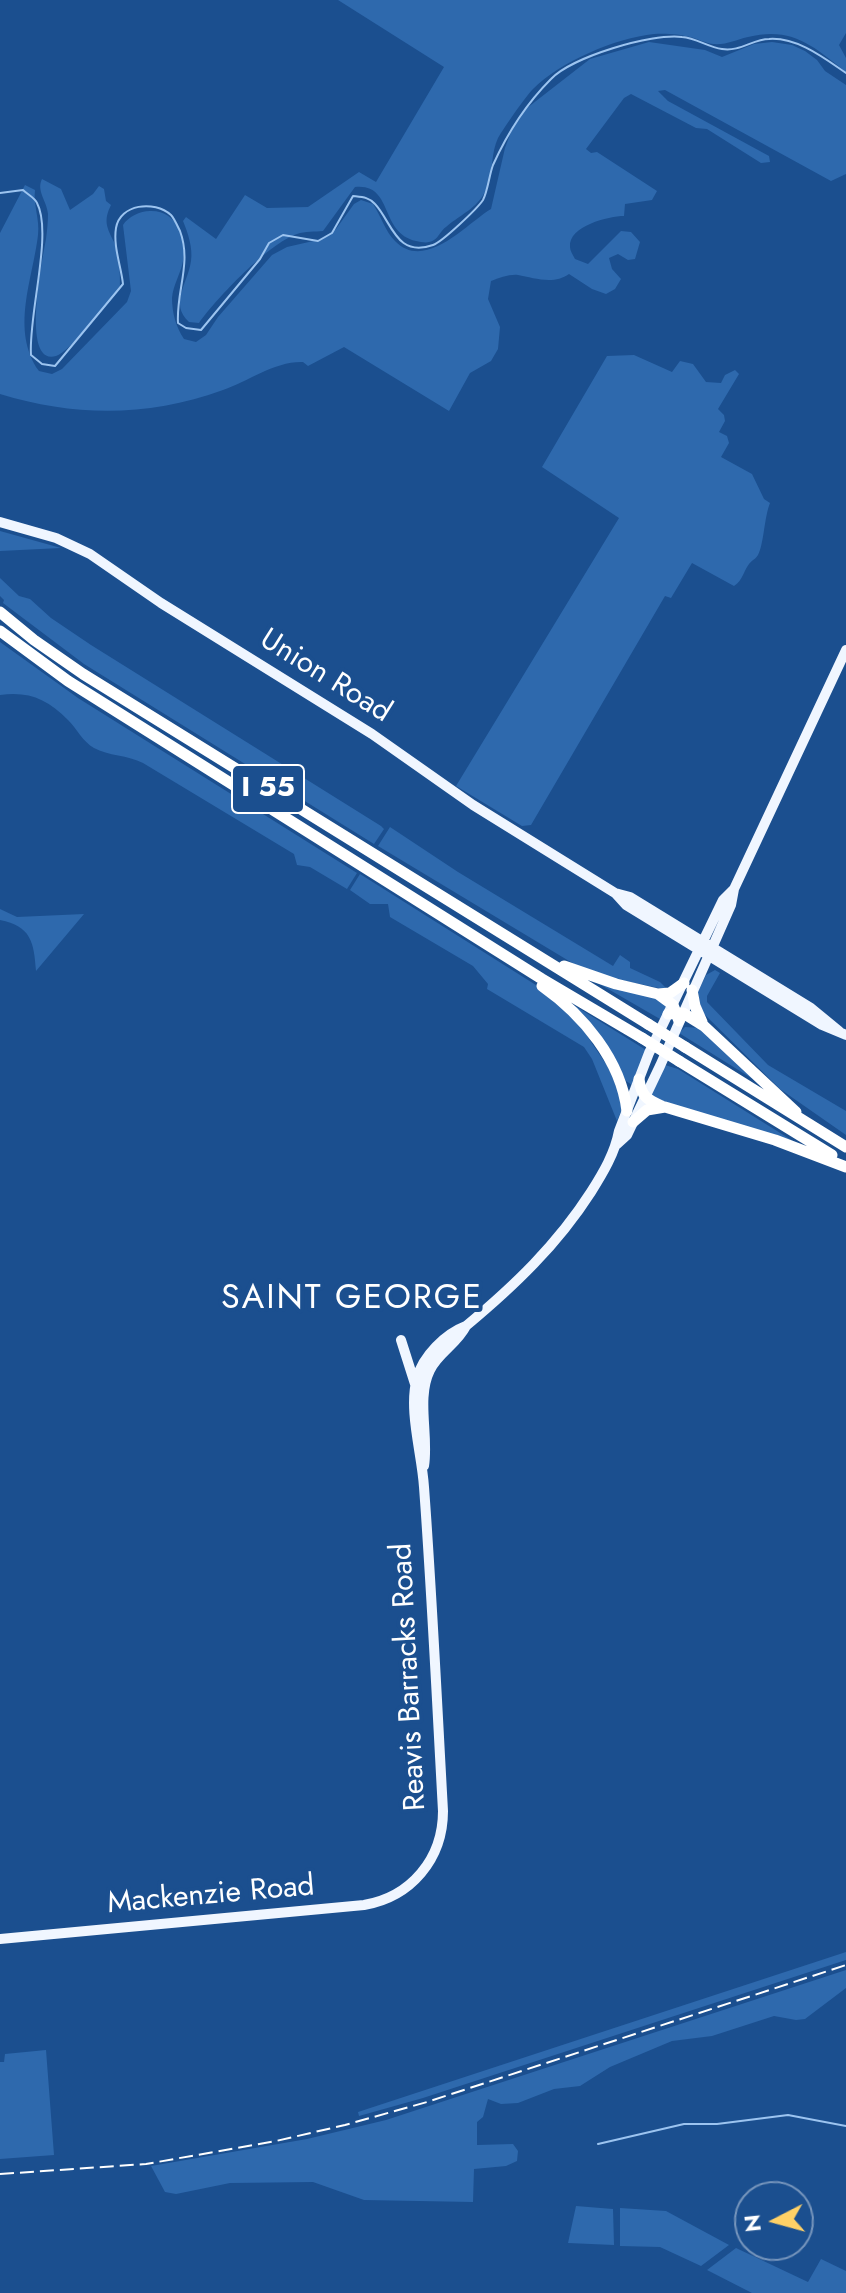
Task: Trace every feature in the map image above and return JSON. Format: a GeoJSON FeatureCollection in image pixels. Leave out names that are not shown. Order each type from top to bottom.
{"type":"FeatureCollection","features":[{"type":"Feature","properties":{"kind":"highway","name":"I 55"},"geometry":{"type":"LineString","coordinates":[[0,612],[83,674],[846,1147]]}},
{"type":"Feature","properties":{"kind":"highway","name":"I 55"},"geometry":{"type":"LineString","coordinates":[[0,631],[68,681],[846,1165]]}},
{"type":"Feature","properties":{"kind":"highway"},"geometry":{"type":"LineString","coordinates":[[540,958],[616,984],[658,994],[688,986],[704,1026]]}},
{"type":"Feature","properties":{"kind":"highway"},"geometry":{"type":"LineString","coordinates":[[519,964],[527,975],[555,995],[585,1024],[627,1087],[642,1090],[665,1107],[786,1143],[846,1165]]}},
{"type":"Feature","properties":{"kind":"highway"},"geometry":{"type":"LineString","coordinates":[[658,994],[676,1013],[704,1026],[765,1080],[805,1122]]}},
{"type":"Feature","properties":{"kind":"highway"},"geometry":{"type":"LineString","coordinates":[[618,1075],[630,1117],[665,1107]]}},
{"type":"Feature","properties":{"kind":"main road","name":"Union Road"},"geometry":{"type":"LineString","coordinates":[[0,522],[56,538],[90,554],[161,603],[372,734],[473,805],[615,893],[626,905],[825,1017],[842,1033]]}},
{"type":"Feature","properties":{"kind":"main road","name":"Reavis Barracks Road"},"geometry":{"type":"LineString","coordinates":[[418,1877],[435,1852],[443,1819],[416,1385],[423,1364],[454,1331],[466,1326],[523,1277],[556,1241],[595,1186],[616,1145],[627,1135],[630,1117],[705,949],[723,900],[734,889],[846,650]]}},
{"type":"Feature","properties":{"kind":"main road","name":"Union Road"},"geometry":{"type":"LineString","coordinates":[[705,949],[724,966],[822,1025],[842,1033]]}},
{"type":"Feature","properties":{"kind":"main road","name":"Reavis Barracks Road"},"geometry":{"type":"LineString","coordinates":[[688,986],[699,974],[705,949]]}},
{"type":"Feature","properties":{"kind":"main road"},"geometry":{"type":"LineString","coordinates":[[699,974],[711,967],[724,966]]}},
{"type":"Feature","properties":{"kind":"main road","name":"Reavis Barracks Road"},"geometry":{"type":"LineString","coordinates":[[423,1469],[426,1452],[426,1380],[433,1364],[460,1338],[466,1326]]}},
{"type":"Feature","properties":{"kind":"main road"},"geometry":{"type":"LineString","coordinates":[[401,1340],[416,1385]]}},
{"type":"Feature","properties":{"kind":"main road"},"geometry":{"type":"LineString","coordinates":[[412,1353],[431,1353]]}},
{"type":"Feature","properties":{"kind":"main road","name":"Mackenzie Road"},"geometry":{"type":"LineString","coordinates":[[0,1939],[364,1905],[395,1895],[418,1877]]}},
{"type":"Feature","properties":{"kind":"shaded area"},"geometry":{"type":"Polygon","coordinates":[[[338,0],[846,0],[846,33],[839,45],[846,58],[846,72],[813,47],[778,34],[718,44],[682,35],[658,34],[606,46],[558,70],[529,93],[498,138],[485,193],[434,240],[423,242],[404,236],[396,229],[376,193],[355,187],[323,231],[297,234],[285,239],[231,286],[199,323],[189,322],[180,308],[191,256],[183,221],[186,217],[216,239],[245,195],[267,208],[308,207],[359,172],[376,182],[444,67],[338,0]]]}},
{"type":"Feature","properties":{"kind":"shaded area"},"geometry":{"type":"Polygon","coordinates":[[[649,42],[705,50],[722,57],[754,44],[772,42],[805,51],[825,71],[846,85],[846,174],[831,181],[665,90],[658,91],[668,101],[769,156],[770,162],[761,163],[707,129],[696,128],[631,94],[624,98],[586,149],[591,153],[597,152],[657,191],[652,200],[625,204],[624,216],[600,220],[582,228],[575,233],[570,247],[575,259],[588,264],[621,231],[631,232],[640,242],[635,259],[628,260],[618,254],[609,258],[612,269],[621,279],[615,289],[606,294],[569,274],[550,280],[515,275],[491,281],[488,299],[500,327],[498,349],[491,361],[470,373],[449,411],[344,347],[308,366],[303,362],[282,365],[195,399],[140,409],[112,411],[56,407],[0,394],[0,233],[25,185],[35,190],[38,229],[26,304],[26,339],[39,371],[52,374],[62,369],[127,302],[131,291],[123,225],[131,217],[146,211],[167,215],[182,235],[184,252],[172,298],[173,309],[184,339],[196,342],[206,335],[272,255],[287,247],[322,239],[336,229],[354,204],[361,200],[373,204],[395,241],[407,249],[419,251],[432,248],[458,234],[491,209],[505,148],[511,132],[527,108],[590,59],[649,42]]]}},
{"type":"Feature","properties":{"kind":"shaded area"},"geometry":{"type":"Polygon","coordinates":[[[42,179],[61,189],[70,210],[99,186],[104,189],[106,201],[111,205],[107,224],[119,265],[120,288],[79,336],[56,356],[45,355],[39,345],[36,328],[38,286],[48,217],[40,188],[42,179]]]}},
{"type":"Feature","properties":{"kind":"shaded area"},"geometry":{"type":"Polygon","coordinates":[[[634,355],[672,372],[680,361],[693,364],[706,382],[721,383],[725,375],[735,370],[739,374],[718,409],[725,421],[719,432],[727,436],[729,443],[721,457],[752,474],[764,499],[770,503],[762,544],[758,555],[734,586],[692,563],[671,598],[665,596],[531,825],[522,826],[456,786],[619,518],[542,467],[607,356],[634,355]]]}},
{"type":"Feature","properties":{"kind":"shaded area"},"geometry":{"type":"Polygon","coordinates":[[[0,531],[61,548],[0,551],[0,531]]]}},
{"type":"Feature","properties":{"kind":"shaded area"},"geometry":{"type":"Polygon","coordinates":[[[0,578],[19,596],[30,599],[51,618],[91,645],[381,826],[384,829],[374,844],[84,664],[3,603],[0,578]]]}},
{"type":"Feature","properties":{"kind":"shaded area"},"geometry":{"type":"Polygon","coordinates":[[[0,642],[78,698],[357,873],[347,889],[310,867],[297,865],[294,854],[143,763],[94,748],[68,720],[45,702],[20,694],[0,695],[0,642]]]}},
{"type":"Feature","properties":{"kind":"shaded area"},"geometry":{"type":"Polygon","coordinates":[[[390,827],[613,966],[620,955],[630,962],[630,968],[660,982],[668,990],[607,977],[579,967],[378,846],[390,827]]]}},
{"type":"Feature","properties":{"kind":"shaded area"},"geometry":{"type":"Polygon","coordinates":[[[360,874],[539,987],[579,1024],[608,1067],[621,1098],[622,1109],[617,1121],[592,1059],[584,1047],[487,989],[488,984],[473,966],[390,917],[388,904],[370,904],[350,890],[360,874]]]}},
{"type":"Feature","properties":{"kind":"shaded area"},"geometry":{"type":"Polygon","coordinates":[[[0,909],[17,917],[84,914],[36,971],[29,937],[18,926],[0,920],[0,909]]]}},
{"type":"Feature","properties":{"kind":"shaded area"},"geometry":{"type":"Polygon","coordinates":[[[715,970],[720,973],[707,996],[707,1002],[768,1065],[846,1111],[846,1135],[780,1089],[701,1011],[698,992],[706,975],[715,970]]]}},
{"type":"Feature","properties":{"kind":"shaded area"},"geometry":{"type":"Polygon","coordinates":[[[596,982],[661,999],[667,1006],[660,1019],[596,982]]]}},
{"type":"Feature","properties":{"kind":"shaded area"},"geometry":{"type":"Polygon","coordinates":[[[572,1004],[646,1050],[632,1085],[626,1081],[605,1044],[572,1004]]]}},
{"type":"Feature","properties":{"kind":"shaded area"},"geometry":{"type":"Polygon","coordinates":[[[685,1027],[700,1028],[764,1086],[679,1033],[685,1027]]]}},
{"type":"Feature","properties":{"kind":"shaded area"},"geometry":{"type":"Polygon","coordinates":[[[665,1065],[678,1069],[793,1141],[650,1098],[665,1065]]]}},
{"type":"Feature","properties":{"kind":"shaded area"},"geometry":{"type":"Polygon","coordinates":[[[846,1952],[846,1960],[359,2116],[358,2112],[846,1952]]]}},
{"type":"Feature","properties":{"kind":"shaded area"},"geometry":{"type":"Polygon","coordinates":[[[846,1970],[846,1988],[805,2019],[774,2016],[712,2036],[672,2041],[610,2067],[580,2086],[554,2089],[518,2103],[501,2104],[488,2099],[483,2117],[477,2122],[477,2145],[513,2144],[518,2151],[517,2161],[506,2166],[474,2169],[473,2202],[364,2200],[313,2182],[230,2183],[176,2194],[165,2192],[151,2166],[307,2139],[386,2120],[846,1970]]]}},
{"type":"Feature","properties":{"kind":"shaded area"},"geometry":{"type":"Polygon","coordinates":[[[46,2050],[54,2155],[0,2159],[0,2062],[4,2062],[5,2054],[46,2050]]]}},
{"type":"Feature","properties":{"kind":"shaded area"},"geometry":{"type":"Polygon","coordinates":[[[576,2206],[613,2209],[614,2245],[568,2243],[576,2206]]]}},
{"type":"Feature","properties":{"kind":"shaded area"},"geometry":{"type":"Polygon","coordinates":[[[620,2208],[666,2211],[729,2245],[701,2266],[660,2247],[620,2246],[620,2208]]]}},
{"type":"Feature","properties":{"kind":"shaded area"},"geometry":{"type":"Polygon","coordinates":[[[734,2250],[734,2261],[764,2261],[808,2282],[821,2259],[846,2271],[846,2293],[752,2293],[707,2270],[734,2250]]]}},
{"type":"Feature","properties":{"kind":"waterway"},"geometry":{"type":"LineString","coordinates":[[0,193],[23,190],[37,203],[42,234],[31,355],[42,364],[55,366],[123,284],[115,235],[119,220],[131,209],[156,207],[175,220],[184,254],[178,323],[186,328],[201,330],[260,259],[269,243],[283,235],[318,241],[332,233],[353,196],[373,202],[396,236],[411,247],[421,248],[437,243],[483,200],[498,153],[533,99],[561,71],[594,55],[632,43],[668,37],[687,38],[729,49],[779,39],[810,50],[846,73]]}},
{"type":"Feature","properties":{"kind":"waterway"},"geometry":{"type":"LineString","coordinates":[[598,2144],[684,2124],[717,2124],[788,2115],[846,2126]]}},
{"type":"Feature","properties":{"kind":"railway"},"geometry":{"type":"LineString","coordinates":[[0,2174],[146,2164],[276,2141],[345,2125],[427,2102],[846,1965]]}},
{"type":"Feature","properties":{"kind":"district","name":"SAINT GEORGE"},"geometry":{"type":"Point","coordinates":[352,1300]}}]}
